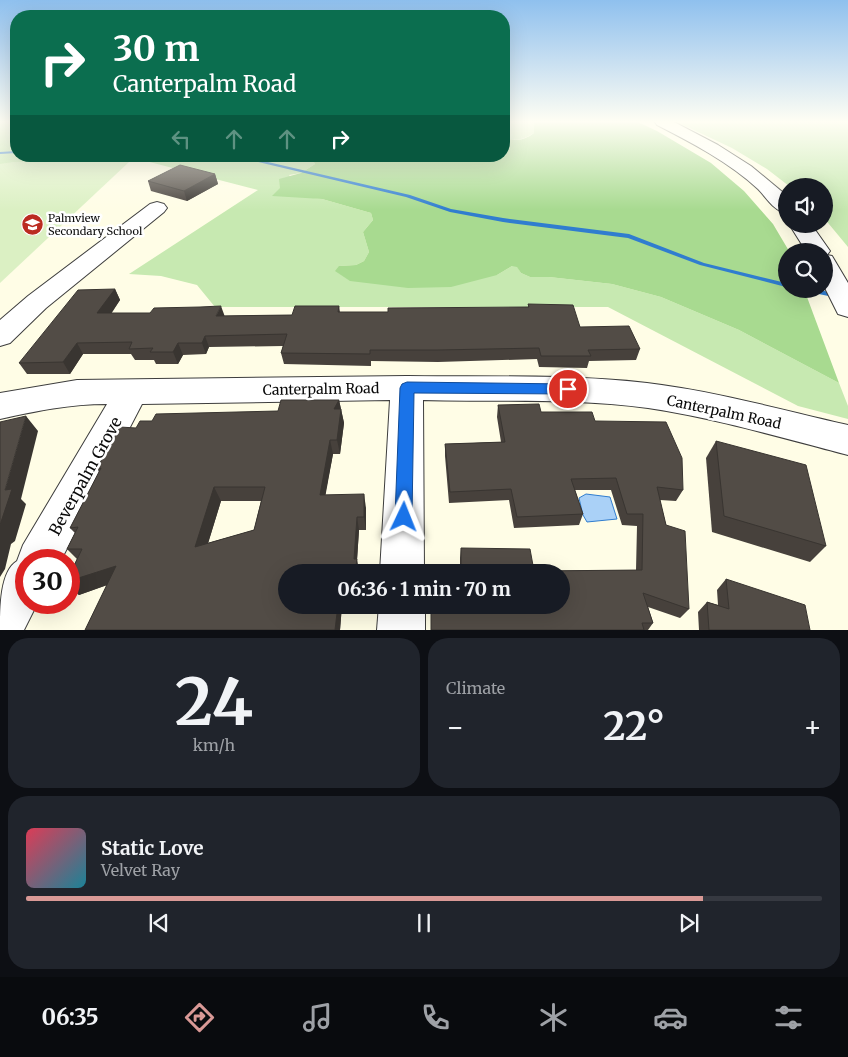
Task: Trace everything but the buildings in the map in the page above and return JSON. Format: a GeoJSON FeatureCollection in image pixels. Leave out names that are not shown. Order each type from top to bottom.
{"type":"FeatureCollection","features":[{"type":"Feature","properties":{"kind":"street"},"geometry":{"type":"LineString","coordinates":[[718,151],[759,181],[778,199]]}},
{"type":"Feature","properties":{"kind":"street"},"geometry":{"type":"LineString","coordinates":[[0,336],[38,302],[157,208]]}},
{"type":"Feature","properties":{"kind":"street"},"geometry":{"type":"LineString","coordinates":[[833,279],[848,308]]}},
{"type":"Feature","properties":{"kind":"street"},"geometry":{"type":"LineString","coordinates":[[402,564],[407,388]]}},
{"type":"Feature","properties":{"kind":"street","name":"Canterpalm Road"},"geometry":{"type":"LineString","coordinates":[[0,406],[36,398],[78,392],[407,388],[602,391],[649,396],[712,408],[848,440]]}},
{"type":"Feature","properties":{"kind":"street","name":"Beverpalm Grove"},"geometry":{"type":"LineString","coordinates":[[44,549],[132,391]]}},
{"type":"Feature","properties":{"kind":"street"},"geometry":{"type":"LineString","coordinates":[[0,627],[15,600]]}},
{"type":"Feature","properties":{"kind":"street"},"geometry":{"type":"LineString","coordinates":[[401,630],[402,614]]}},
{"type":"Feature","properties":{"kind":"green space"},"geometry":{"type":"Polygon","coordinates":[[[0,151],[10,151],[10,162],[129,162],[0,164],[0,151]]]}},
{"type":"Feature","properties":{"kind":"green space"},"geometry":{"type":"Polygon","coordinates":[[[510,151],[691,151],[711,163],[744,191],[773,224],[784,243],[778,243],[778,298],[807,298],[839,383],[739,330],[661,297],[612,284],[549,277],[530,277],[521,273],[517,267],[512,266],[497,275],[451,287],[408,288],[350,281],[335,271],[339,266],[356,265],[364,261],[369,252],[363,232],[373,220],[371,213],[322,199],[272,196],[280,188],[279,179],[301,173],[315,164],[314,162],[510,162],[510,151]]]}},
{"type":"Feature","properties":{"kind":"green space"},"geometry":{"type":"Polygon","coordinates":[[[738,151],[848,151],[848,247],[833,229],[833,178],[779,178],[738,151]]]}},
{"type":"Feature","properties":{"kind":"green space","name":"Palmview Secondary School"},"geometry":{"type":"Polygon","coordinates":[[[13,162],[129,162],[0,283],[0,164],[13,162]]]}},
{"type":"Feature","properties":{"kind":"green space"},"geometry":{"type":"Polygon","coordinates":[[[150,162],[314,162],[315,164],[301,173],[289,175],[305,197],[322,199],[371,213],[373,220],[363,232],[369,252],[364,261],[356,265],[339,266],[497,275],[512,266],[517,266],[521,273],[530,277],[549,277],[612,284],[661,297],[739,330],[839,383],[848,406],[848,419],[798,406],[608,307],[215,307],[197,285],[161,276],[129,274],[258,190],[150,162]]]}},
{"type":"Feature","properties":{"kind":"water"},"geometry":{"type":"Polygon","coordinates":[[[586,494],[610,497],[617,519],[587,522],[583,515],[579,498],[586,494]]]}},
{"type":"Feature","properties":{"kind":"waterway"},"geometry":{"type":"LineString","coordinates":[[0,153],[10,152]]}},
{"type":"Feature","properties":{"kind":"waterway"},"geometry":{"type":"LineString","coordinates":[[261,162],[408,196],[450,210],[503,220],[629,236],[702,264],[778,283]]}},
{"type":"Feature","properties":{"kind":"waterway"},"geometry":{"type":"LineString","coordinates":[[833,295],[848,298]]}},
{"type":"Feature","properties":{"kind":"place","name":"Palmview Secondary School"},"geometry":{"type":"Point","coordinates":[32,224]}},
{"type":"Feature","properties":{"kind":"route"},"geometry":{"type":"LineString","coordinates":[[404,517],[407,388],[568,389]]}}]}
